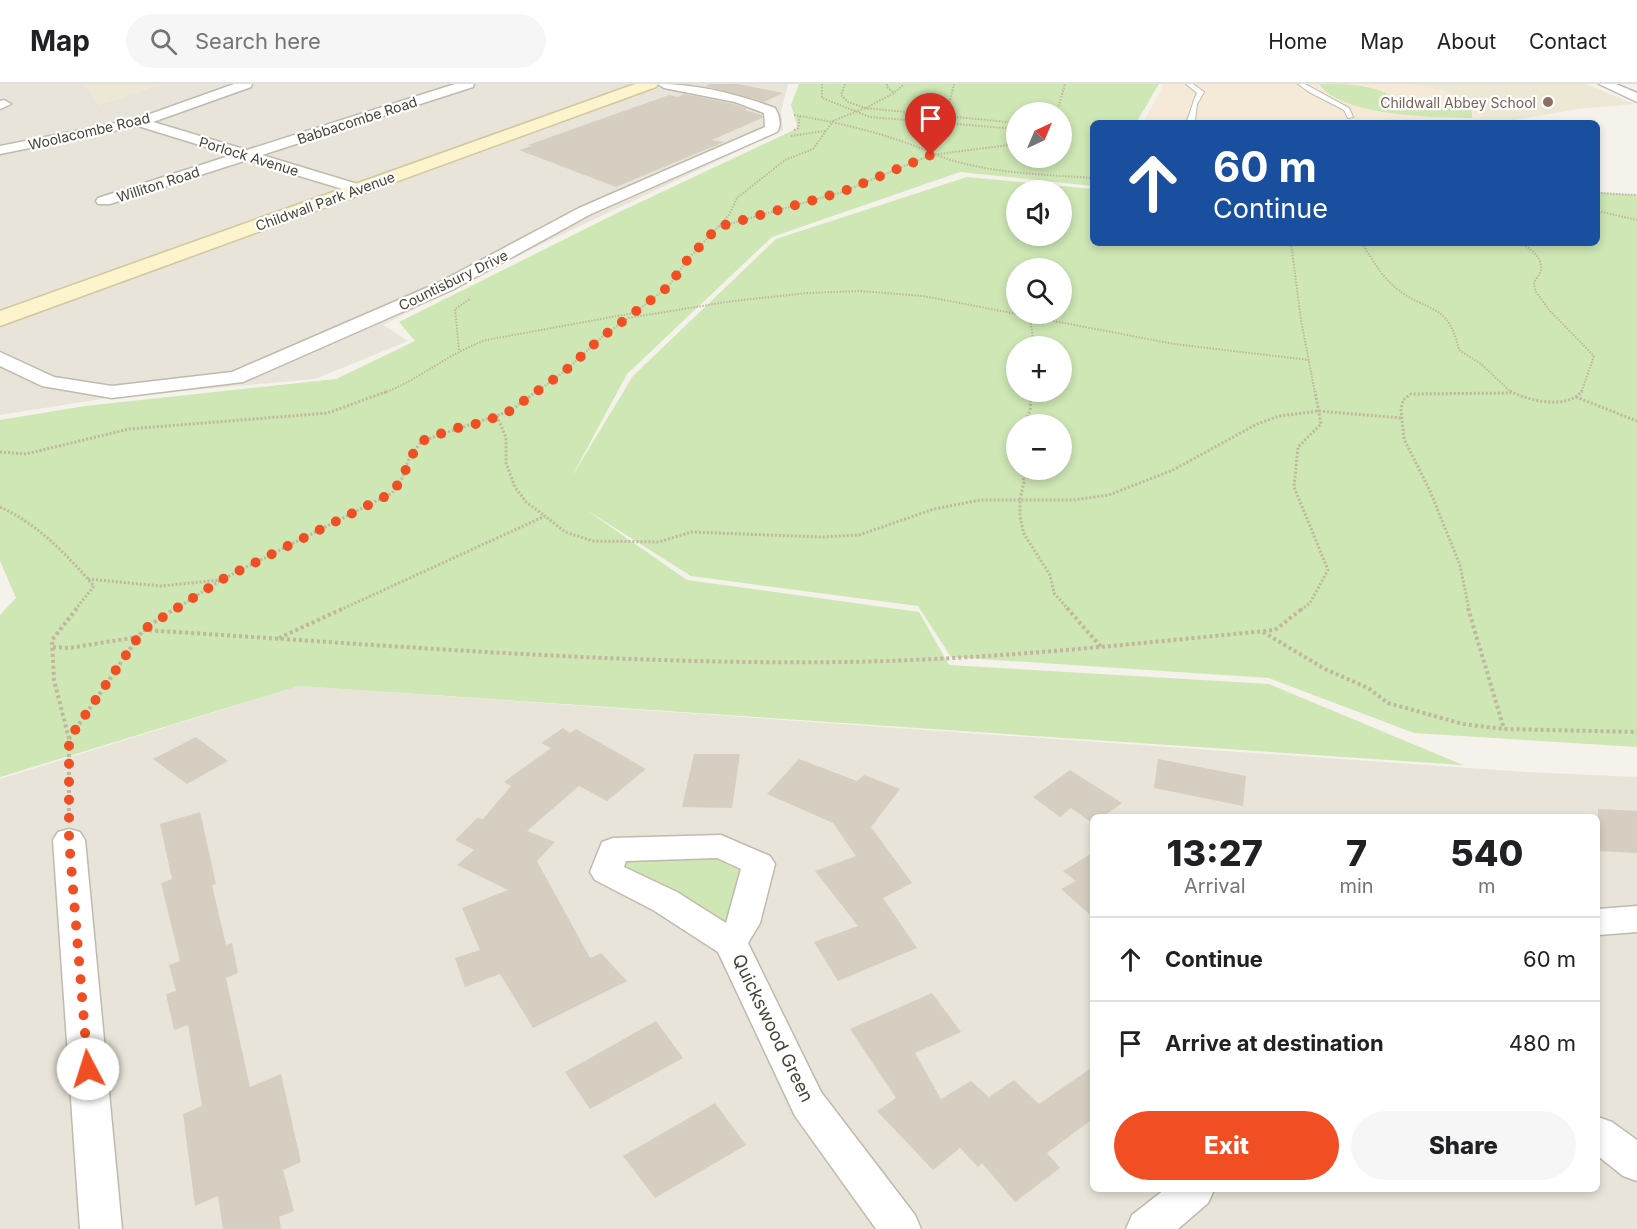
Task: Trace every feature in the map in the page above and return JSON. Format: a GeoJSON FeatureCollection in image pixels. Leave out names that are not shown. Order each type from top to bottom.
{"type":"FeatureCollection","features":[{"type":"Feature","properties":{"kind":"street","name":"Woolacombe Road"},"geometry":{"type":"LineString","coordinates":[[0,150],[139,122],[246,84]]}},
{"type":"Feature","properties":{"kind":"street","name":"Babbacombe Road"},"geometry":{"type":"LineString","coordinates":[[246,155],[468,84]]}},
{"type":"Feature","properties":{"kind":"street","name":"Childwall Park Avenue"},"geometry":{"type":"LineString","coordinates":[[0,319],[650,84]]}},
{"type":"Feature","properties":{"kind":"street"},"geometry":{"type":"LineString","coordinates":[[664,84],[738,99],[771,111]]}},
{"type":"Feature","properties":{"kind":"street"},"geometry":{"type":"LineString","coordinates":[[1605,84],[1637,98]]}},
{"type":"Feature","properties":{"kind":"street","name":"Countisbury Drive"},"geometry":{"type":"LineString","coordinates":[[0,358],[49,382],[112,392],[237,378],[446,286],[585,211],[772,129],[771,111]]}},
{"type":"Feature","properties":{"kind":"street","name":"Porlock Avenue"},"geometry":{"type":"LineString","coordinates":[[139,122],[359,189]]}},
{"type":"Feature","properties":{"kind":"street","name":"Williton Road"},"geometry":{"type":"LineString","coordinates":[[104,201],[246,155]]}},
{"type":"Feature","properties":{"kind":"street"},"geometry":{"type":"LineString","coordinates":[[69,840],[102,1229]]}},
{"type":"Feature","properties":{"kind":"street"},"geometry":{"type":"LineString","coordinates":[[1600,922],[1637,919]]}},
{"type":"Feature","properties":{"kind":"street","name":"Quickswood Green"},"geometry":{"type":"LineString","coordinates":[[731,943],[808,1104],[900,1229]]}},
{"type":"Feature","properties":{"kind":"street"},"geometry":{"type":"LineString","coordinates":[[1600,1135],[1637,1163]]}},
{"type":"Feature","properties":{"kind":"street"},"geometry":{"type":"LineString","coordinates":[[1147,1229],[1192,1192]]}},
{"type":"Feature","properties":{"kind":"lane"},"geometry":{"type":"LineString","coordinates":[[1189,84],[1201,92],[1194,104],[1192,120]]}},
{"type":"Feature","properties":{"kind":"lane"},"geometry":{"type":"LineString","coordinates":[[1301,84],[1347,109],[1350,117]]}},
{"type":"Feature","properties":{"kind":"path"},"geometry":{"type":"LineString","coordinates":[[822,84],[822,98],[870,117],[1006,128]]}},
{"type":"Feature","properties":{"kind":"path"},"geometry":{"type":"LineString","coordinates":[[845,84],[841,95],[848,102],[865,108],[1006,122]]}},
{"type":"Feature","properties":{"kind":"path"},"geometry":{"type":"LineString","coordinates":[[887,84],[887,87],[894,93]]}},
{"type":"Feature","properties":{"kind":"path"},"geometry":{"type":"LineString","coordinates":[[69,739],[143,630],[221,580],[392,493],[403,477],[410,458],[422,441],[510,411],[565,371],[602,337],[668,287],[688,259],[729,215],[737,198],[785,160],[813,149],[833,121],[894,93],[904,84]]}},
{"type":"Feature","properties":{"kind":"path"},"geometry":{"type":"LineString","coordinates":[[933,116],[950,101],[954,84]]}},
{"type":"Feature","properties":{"kind":"path"},"geometry":{"type":"LineString","coordinates":[[1060,102],[1065,84]]}},
{"type":"Feature","properties":{"kind":"path"},"geometry":{"type":"LineString","coordinates":[[771,111],[833,121],[979,166],[1030,174],[1090,178]]}},
{"type":"Feature","properties":{"kind":"path"},"geometry":{"type":"LineString","coordinates":[[718,227],[842,192],[934,154],[1006,145]]}},
{"type":"Feature","properties":{"kind":"path"},"geometry":{"type":"LineString","coordinates":[[1600,193],[1637,195]]}},
{"type":"Feature","properties":{"kind":"path"},"geometry":{"type":"LineString","coordinates":[[1600,211],[1637,220]]}},
{"type":"Feature","properties":{"kind":"path"},"geometry":{"type":"LineString","coordinates":[[143,630],[611,658],[844,662],[1101,647],[1275,630],[1310,603],[1328,570],[1294,487],[1298,447],[1321,424],[1291,246]]}},
{"type":"Feature","properties":{"kind":"path"},"geometry":{"type":"LineString","coordinates":[[1364,246],[1375,265],[1400,291],[1439,310],[1448,318],[1458,340],[1459,350],[1481,364],[1512,393]]}},
{"type":"Feature","properties":{"kind":"path"},"geometry":{"type":"LineString","coordinates":[[1504,729],[1466,601],[1460,565],[1431,491],[1404,439],[1402,418],[1403,400],[1412,394],[1512,393],[1535,400],[1557,402],[1581,394],[1594,356],[1565,329],[1540,298],[1534,286],[1536,278],[1541,273],[1539,258],[1525,246]]}},
{"type":"Feature","properties":{"kind":"path"},"geometry":{"type":"LineString","coordinates":[[628,318],[774,296],[860,291],[923,296],[1006,312]]}},
{"type":"Feature","properties":{"kind":"path"},"geometry":{"type":"LineString","coordinates":[[0,452],[26,454],[129,429],[328,413],[405,385],[463,348],[486,340],[634,313]]}},
{"type":"Feature","properties":{"kind":"path"},"geometry":{"type":"LineString","coordinates":[[1067,324],[1174,344],[1309,360]]}},
{"type":"Feature","properties":{"kind":"path"},"geometry":{"type":"LineString","coordinates":[[1575,397],[1637,421]]}},
{"type":"Feature","properties":{"kind":"path"},"geometry":{"type":"LineString","coordinates":[[497,416],[506,438],[506,463],[515,487],[526,502],[544,516],[565,532],[593,541],[659,542],[691,532],[821,537],[859,535],[934,509],[980,500],[1073,500],[1109,495],[1188,463],[1257,424],[1280,416],[1318,411],[1402,418]]}},
{"type":"Feature","properties":{"kind":"path"},"geometry":{"type":"LineString","coordinates":[[1024,480],[1020,517],[1024,534],[1050,575],[1054,593],[1101,647]]}},
{"type":"Feature","properties":{"kind":"path"},"geometry":{"type":"LineString","coordinates":[[0,507],[18,515],[65,552],[94,586],[52,640],[54,680],[69,739],[69,840]]}},
{"type":"Feature","properties":{"kind":"path"},"geometry":{"type":"LineString","coordinates":[[279,638],[544,516]]}},
{"type":"Feature","properties":{"kind":"path"},"geometry":{"type":"LineString","coordinates":[[87,579],[161,586],[221,580]]}},
{"type":"Feature","properties":{"kind":"path"},"geometry":{"type":"LineString","coordinates":[[1262,631],[1325,669],[1368,688],[1388,703],[1463,724],[1504,729],[1637,732]]}},
{"type":"Feature","properties":{"kind":"path"},"geometry":{"type":"LineString","coordinates":[[53,647],[69,648],[138,637]]}},
{"type":"Feature","properties":{"kind":"shaded area"},"geometry":{"type":"Polygon","coordinates":[[[0,84],[84,84],[99,105],[161,84],[788,84],[781,112],[783,130],[544,243],[383,325],[408,341],[315,379],[114,397],[0,415],[0,84]]]}},
{"type":"Feature","properties":{"kind":"shaded area"},"geometry":{"type":"Polygon","coordinates":[[[84,84],[161,84],[99,105],[84,84]]]}},
{"type":"Feature","properties":{"kind":"shaded area"},"geometry":{"type":"Polygon","coordinates":[[[1164,84],[1412,84],[1435,88],[1464,99],[1480,110],[1482,116],[1480,120],[1145,120],[1164,84]]]}},
{"type":"Feature","properties":{"kind":"shaded area","name":"Childwall Abbey School"},"geometry":{"type":"Polygon","coordinates":[[[1412,84],[1587,84],[1634,104],[1578,109],[1515,120],[1480,120],[1482,116],[1475,105],[1442,90],[1412,84]]]}},
{"type":"Feature","properties":{"kind":"shaded area"},"geometry":{"type":"Polygon","coordinates":[[[299,686],[1526,772],[1637,777],[1637,1229],[0,1229],[0,779],[299,686]]]}},
{"type":"Feature","properties":{"kind":"green space"},"geometry":{"type":"Polygon","coordinates":[[[799,84],[1159,84],[1138,120],[1090,120],[1090,186],[1072,184],[1072,180],[1036,180],[960,172],[772,237],[627,374],[571,478],[633,376],[776,239],[967,177],[1006,181],[1006,246],[1072,246],[1072,187],[1090,189],[1090,246],[1600,246],[1600,192],[1637,195],[1637,747],[1414,733],[1269,678],[951,657],[918,606],[691,576],[585,509],[687,580],[919,612],[949,665],[1269,684],[1463,765],[299,686],[0,777],[0,615],[16,598],[0,561],[0,420],[85,406],[336,379],[415,341],[399,322],[613,215],[798,128],[791,105],[799,84]]]}},
{"type":"Feature","properties":{"kind":"green space"},"geometry":{"type":"Polygon","coordinates":[[[1319,84],[1354,85],[1376,89],[1405,106],[1460,106],[1472,111],[1472,118],[1413,116],[1368,109],[1347,103],[1331,95],[1319,84]]]}},
{"type":"Feature","properties":{"kind":"green space"},"geometry":{"type":"Polygon","coordinates":[[[721,846],[759,864],[731,943],[606,872],[613,850],[721,846]]]}},
{"type":"Feature","properties":{"kind":"building"},"geometry":{"type":"Polygon","coordinates":[[[738,84],[783,93],[764,102],[705,86],[738,84]]]}},
{"type":"Feature","properties":{"kind":"building"},"geometry":{"type":"Polygon","coordinates":[[[684,94],[734,104],[747,109],[744,110],[762,115],[762,118],[712,140],[724,142],[616,187],[519,150],[669,95],[678,97],[684,94]]]}},
{"type":"Feature","properties":{"kind":"building"},"geometry":{"type":"Polygon","coordinates":[[[563,728],[570,733],[576,729],[646,769],[607,801],[579,786],[527,831],[555,842],[537,861],[590,958],[601,953],[627,981],[533,1028],[500,974],[465,987],[455,958],[480,950],[462,908],[508,890],[457,865],[474,850],[455,840],[477,818],[483,819],[511,786],[504,782],[551,748],[541,743],[563,728]]]}},
{"type":"Feature","properties":{"kind":"building"},"geometry":{"type":"Polygon","coordinates":[[[196,737],[228,761],[187,784],[153,759],[196,737]]]}},
{"type":"Feature","properties":{"kind":"building"},"geometry":{"type":"Polygon","coordinates":[[[694,754],[740,754],[732,808],[682,807],[694,754]]]}},
{"type":"Feature","properties":{"kind":"building"},"geometry":{"type":"Polygon","coordinates":[[[799,759],[857,781],[864,775],[900,789],[871,827],[912,883],[883,898],[917,948],[838,981],[814,942],[858,926],[815,871],[856,856],[833,823],[767,794],[799,759]]]}},
{"type":"Feature","properties":{"kind":"building"},"geometry":{"type":"Polygon","coordinates":[[[1158,759],[1246,776],[1243,806],[1154,788],[1158,759]]]}},
{"type":"Feature","properties":{"kind":"building"},"geometry":{"type":"Polygon","coordinates":[[[1070,770],[1122,803],[1107,814],[1090,814],[1090,822],[1071,808],[1060,817],[1033,797],[1070,770]]]}},
{"type":"Feature","properties":{"kind":"building"},"geometry":{"type":"Polygon","coordinates":[[[1598,809],[1637,811],[1637,853],[1600,851],[1600,814],[1598,814],[1598,809]]]}},
{"type":"Feature","properties":{"kind":"building"},"geometry":{"type":"Polygon","coordinates":[[[200,812],[216,884],[212,885],[226,945],[232,943],[238,973],[226,978],[250,1087],[281,1074],[301,1162],[283,1170],[294,1211],[279,1217],[281,1229],[223,1229],[218,1196],[195,1206],[183,1114],[202,1106],[188,1025],[174,1030],[166,994],[176,991],[169,965],[180,961],[161,883],[172,879],[160,824],[200,812]]]}},
{"type":"Feature","properties":{"kind":"building"},"geometry":{"type":"Polygon","coordinates":[[[1090,854],[1090,914],[1061,889],[1076,881],[1063,871],[1090,854]]]}},
{"type":"Feature","properties":{"kind":"building"},"geometry":{"type":"Polygon","coordinates":[[[932,993],[961,1032],[915,1053],[941,1099],[971,1081],[989,1097],[1014,1080],[1039,1104],[1090,1069],[1090,1121],[1047,1153],[1060,1168],[1015,1202],[982,1163],[978,1167],[960,1148],[933,1170],[877,1111],[896,1098],[850,1029],[932,993]]]}},
{"type":"Feature","properties":{"kind":"building"},"geometry":{"type":"Polygon","coordinates":[[[656,1021],[683,1058],[590,1109],[565,1072],[656,1021]]]}},
{"type":"Feature","properties":{"kind":"building"},"geometry":{"type":"Polygon","coordinates":[[[715,1103],[746,1145],[655,1198],[623,1156],[715,1103]]]}},
{"type":"Feature","properties":{"kind":"place","name":"Childwall Abbey School"},"geometry":{"type":"Point","coordinates":[1548,102]}},
{"type":"Feature","properties":{"kind":"route"},"geometry":{"type":"LineString","coordinates":[[88,1069],[69,840],[69,739],[143,630],[221,580],[305,535],[392,493],[403,477],[410,458],[422,441],[453,429],[484,422],[510,411],[565,371],[602,337],[668,287],[688,259],[718,227],[842,192],[931,155]]}}]}
